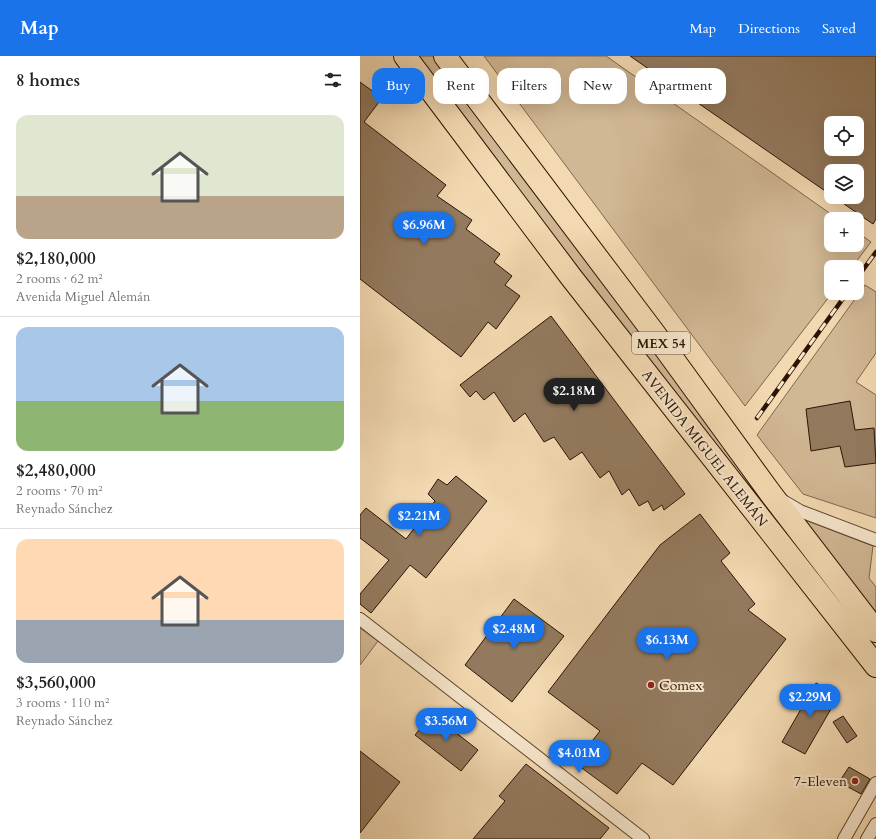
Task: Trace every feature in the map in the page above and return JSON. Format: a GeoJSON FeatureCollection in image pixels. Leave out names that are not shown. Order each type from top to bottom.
{"type":"FeatureCollection","features":[{"type":"Feature","properties":{"kind":"highway","name":"AVENIDA MIGUEL ALEMÁN"},"geometry":{"type":"LineString","coordinates":[[405,56],[571,277],[876,666]]}},
{"type":"Feature","properties":{"kind":"highway","name":"AVENIDA MIGUEL ALEMÁN"},"geometry":{"type":"LineString","coordinates":[[445,56],[654,333],[770,494],[876,631]]}},
{"type":"Feature","properties":{"kind":"street"},"geometry":{"type":"LineString","coordinates":[[770,494],[800,511],[876,540]]}},
{"type":"Feature","properties":{"kind":"street"},"geometry":{"type":"LineString","coordinates":[[360,619],[643,839]]}},
{"type":"Feature","properties":{"kind":"street"},"geometry":{"type":"LineString","coordinates":[[844,839],[876,783]]}},
{"type":"Feature","properties":{"kind":"street"},"geometry":{"type":"LineString","coordinates":[[867,839],[876,824]]}},
{"type":"Feature","properties":{"kind":"shaded area"},"geometry":{"type":"Polygon","coordinates":[[[412,56],[436,56],[445,68],[433,68],[433,83],[425,73],[425,68],[421,68],[412,56]]]}},
{"type":"Feature","properties":{"kind":"shaded area"},"geometry":{"type":"Polygon","coordinates":[[[484,56],[606,56],[623,68],[569,68],[569,104],[627,104],[627,71],[635,76],[635,104],[674,104],[828,212],[824,212],[824,252],[863,252],[857,260],[824,260],[824,300],[827,300],[745,406],[520,104],[561,104],[561,68],[497,68],[497,73],[484,56]]]}},
{"type":"Feature","properties":{"kind":"shaded area"},"geometry":{"type":"Polygon","coordinates":[[[449,104],[472,104],[691,396],[755,493],[667,386],[449,104]]]}},
{"type":"Feature","properties":{"kind":"shaded area"},"geometry":{"type":"Polygon","coordinates":[[[864,237],[871,242],[864,251],[864,237]]]}},
{"type":"Feature","properties":{"kind":"shaded area"},"geometry":{"type":"Polygon","coordinates":[[[865,285],[876,292],[876,353],[856,382],[876,395],[876,518],[803,494],[757,435],[854,300],[864,300],[865,285]]]}},
{"type":"Feature","properties":{"kind":"shaded area"},"geometry":{"type":"Polygon","coordinates":[[[800,518],[873,546],[869,578],[876,587],[876,617],[800,518]]]}},
{"type":"Feature","properties":{"kind":"shaded area"},"geometry":{"type":"Polygon","coordinates":[[[360,628],[378,641],[360,665],[360,628]]]}},
{"type":"Feature","properties":{"kind":"building"},"geometry":{"type":"Polygon","coordinates":[[[630,56],[876,56],[876,219],[873,224],[864,218],[864,212],[856,212],[844,204],[864,204],[864,164],[824,164],[824,190],[699,104],[726,104],[726,68],[647,68],[630,56]]]}},
{"type":"Feature","properties":{"kind":"building"},"geometry":{"type":"Polygon","coordinates":[[[360,82],[372,91],[372,104],[378,104],[364,122],[446,185],[437,196],[472,220],[466,229],[500,254],[494,262],[512,276],[505,285],[520,296],[496,329],[488,322],[461,357],[360,279],[360,82]]]}},
{"type":"Feature","properties":{"kind":"building"},"geometry":{"type":"Polygon","coordinates":[[[551,316],[685,494],[664,510],[662,505],[653,511],[648,501],[639,506],[629,489],[622,495],[609,471],[600,478],[582,452],[570,460],[554,437],[544,442],[525,413],[514,422],[494,392],[484,400],[476,391],[470,397],[460,385],[551,316]]]}},
{"type":"Feature","properties":{"kind":"building"},"geometry":{"type":"Polygon","coordinates":[[[850,401],[855,430],[874,428],[876,463],[845,467],[840,446],[811,451],[806,409],[850,401]]]}},
{"type":"Feature","properties":{"kind":"building"},"geometry":{"type":"Polygon","coordinates":[[[456,476],[487,501],[426,578],[410,565],[371,613],[360,604],[360,594],[389,560],[360,538],[360,515],[366,508],[406,539],[435,501],[428,494],[438,479],[447,485],[456,476]]]}},
{"type":"Feature","properties":{"kind":"building","name":"Comex"},"geometry":{"type":"Polygon","coordinates":[[[700,514],[730,553],[721,561],[755,604],[748,610],[786,639],[673,785],[642,763],[617,794],[575,763],[600,731],[548,692],[660,545],[700,514]]]}},
{"type":"Feature","properties":{"kind":"building"},"geometry":{"type":"Polygon","coordinates":[[[514,599],[564,636],[512,702],[465,665],[514,599]]]}},
{"type":"Feature","properties":{"kind":"building"},"geometry":{"type":"Polygon","coordinates":[[[816,683],[839,695],[805,754],[782,742],[816,683]]]}},
{"type":"Feature","properties":{"kind":"building"},"geometry":{"type":"Polygon","coordinates":[[[432,714],[478,750],[461,771],[415,735],[432,714]]]}},
{"type":"Feature","properties":{"kind":"building"},"geometry":{"type":"Polygon","coordinates":[[[843,716],[857,736],[847,743],[833,722],[843,716]]]}},
{"type":"Feature","properties":{"kind":"building"},"geometry":{"type":"Polygon","coordinates":[[[360,751],[400,782],[360,833],[360,751]]]}},
{"type":"Feature","properties":{"kind":"building"},"geometry":{"type":"Polygon","coordinates":[[[526,764],[609,828],[600,839],[473,839],[505,801],[499,796],[526,764]]]}},
{"type":"Feature","properties":{"kind":"building","name":"7-Eleven"},"geometry":{"type":"Polygon","coordinates":[[[849,767],[870,779],[861,794],[839,782],[849,767]]]}},
{"type":"Feature","properties":{"kind":"railway"},"geometry":{"type":"LineString","coordinates":[[864,268],[876,252]]}},
{"type":"Feature","properties":{"kind":"railway"},"geometry":{"type":"LineString","coordinates":[[757,418],[842,300]]}},
{"type":"Feature","properties":{"kind":"place","name":"Comex"},"geometry":{"type":"Point","coordinates":[651,685]}},
{"type":"Feature","properties":{"kind":"place","name":"7-Eleven"},"geometry":{"type":"Point","coordinates":[855,781]}}]}
